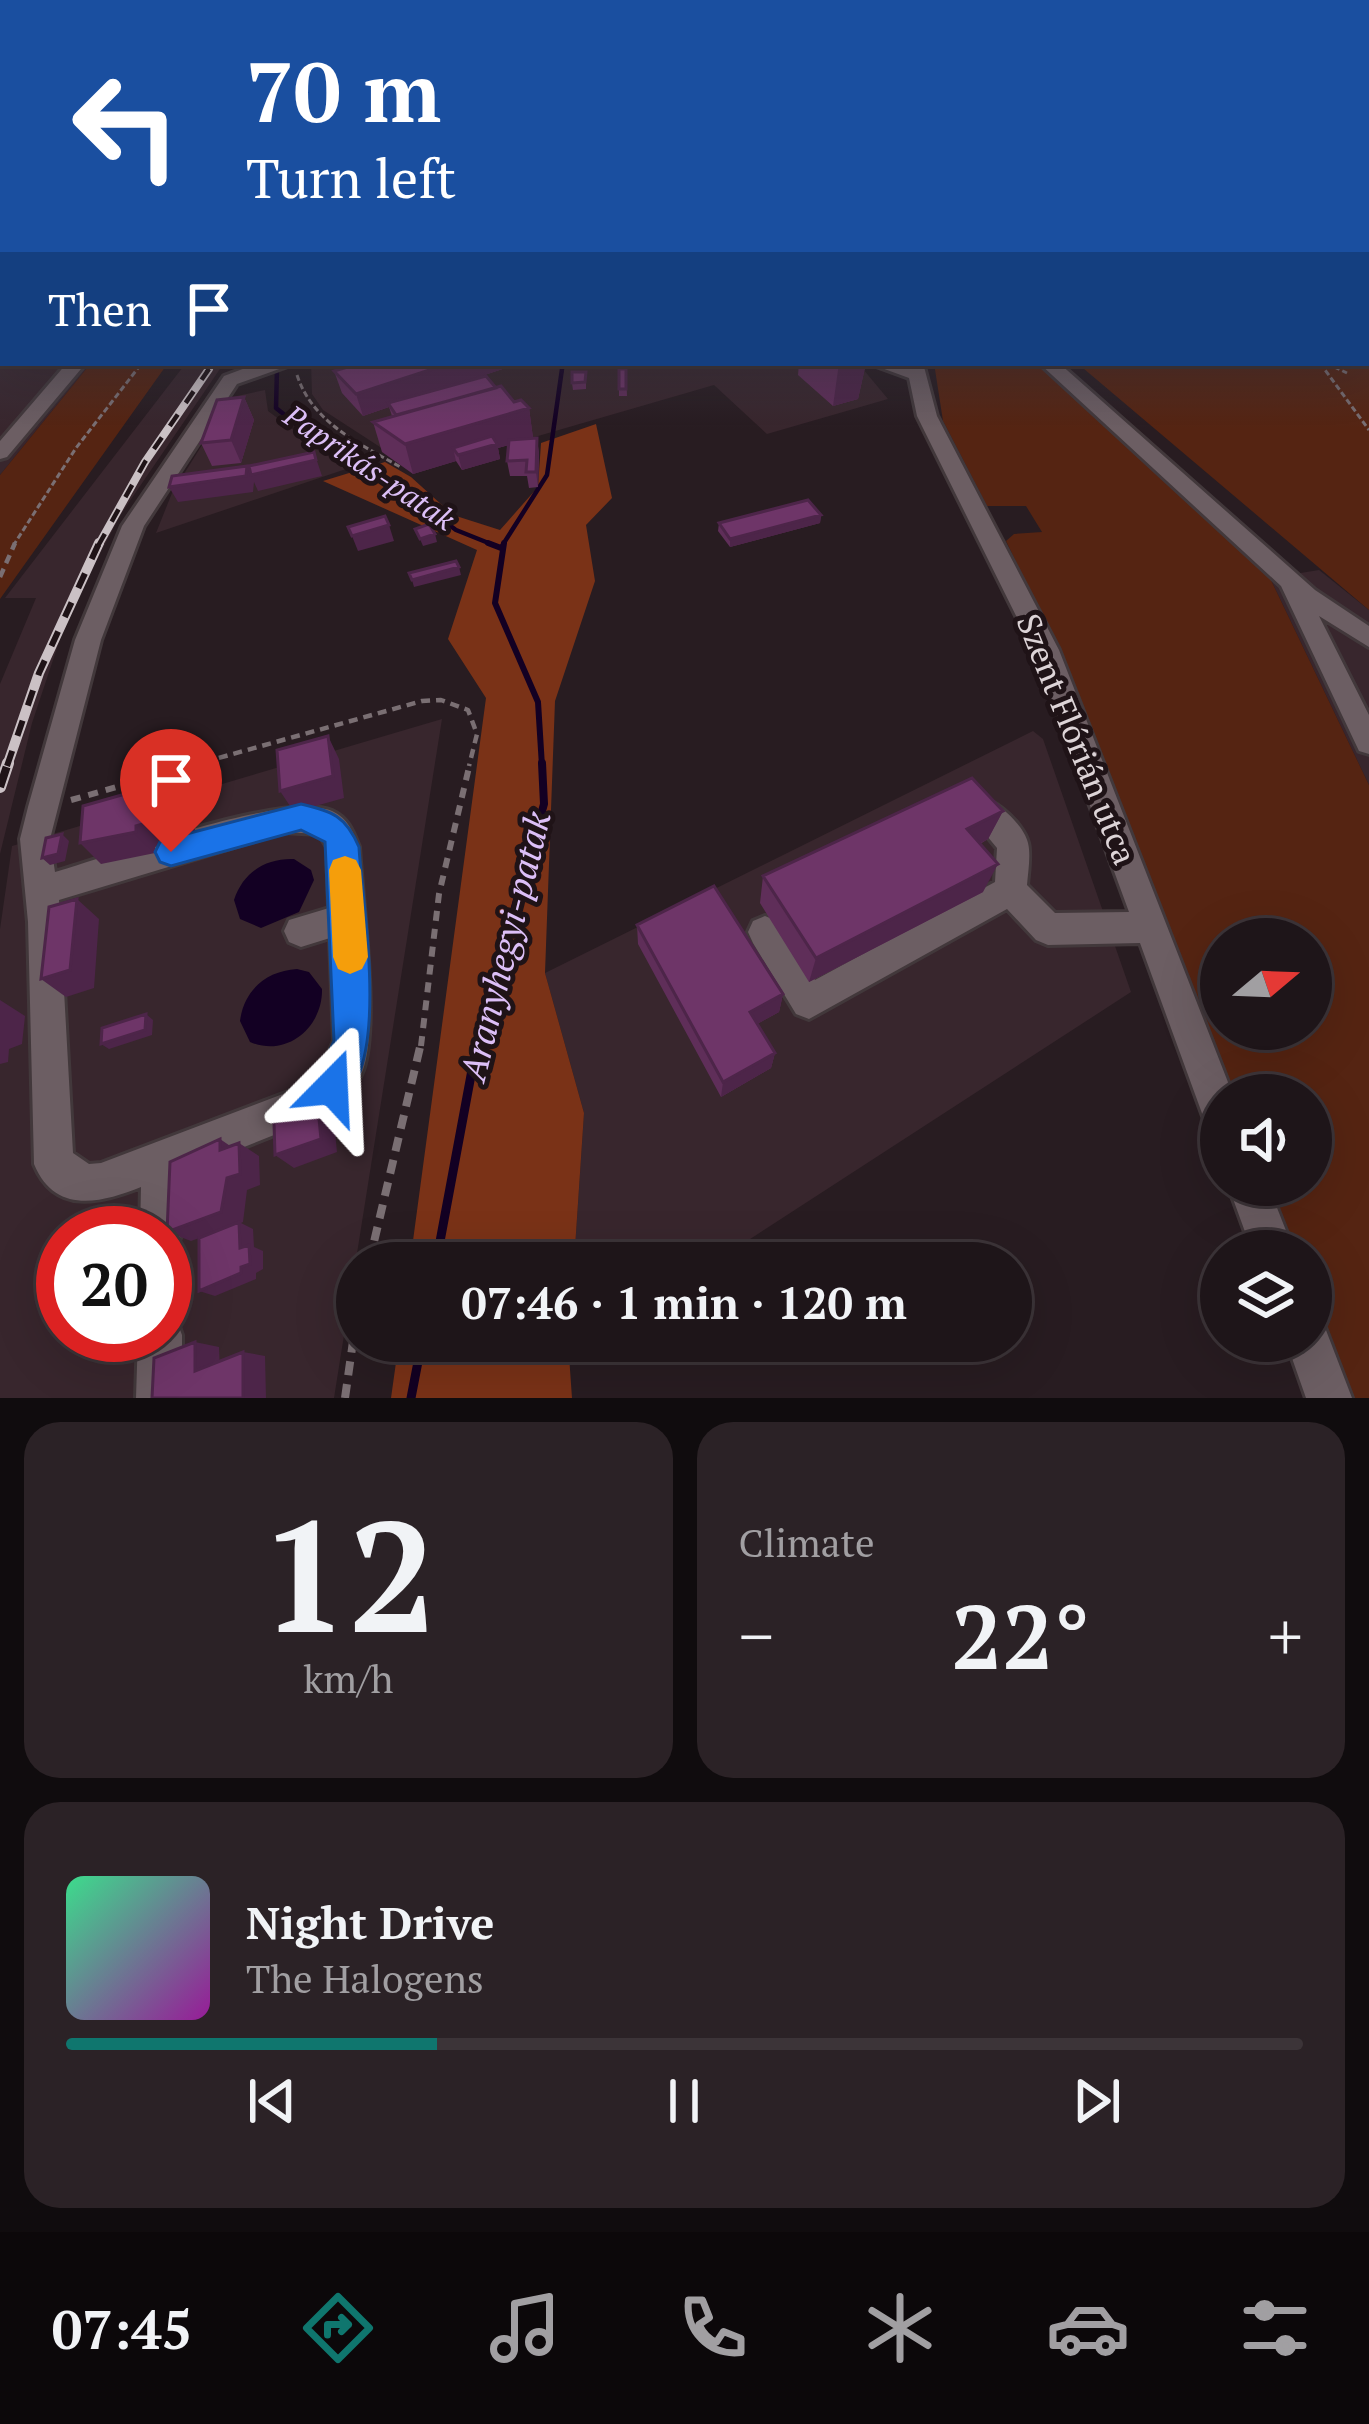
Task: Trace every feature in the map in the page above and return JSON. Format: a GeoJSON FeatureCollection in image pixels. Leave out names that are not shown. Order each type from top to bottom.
{"type":"FeatureCollection","features":[{"type":"Feature","properties":{"kind":"street"},"geometry":{"type":"LineString","coordinates":[[0,453],[74,366]]}},
{"type":"Feature","properties":{"kind":"street"},"geometry":{"type":"LineString","coordinates":[[42,890],[301,817],[326,823],[338,833],[343,847],[352,1041],[346,1066],[316,1100],[101,1183],[84,1184],[53,1164],[42,890],[35,839],[88,640],[134,526],[222,389],[242,373],[272,366]]}},
{"type":"Feature","properties":{"kind":"street"},"geometry":{"type":"LineString","coordinates":[[1051,366],[1291,583],[1369,638]]}},
{"type":"Feature","properties":{"kind":"street","name":"Szent Flórián utca"},"geometry":{"type":"LineString","coordinates":[[920,369],[927,416],[1046,650],[1206,1074]]}},
{"type":"Feature","properties":{"kind":"street"},"geometry":{"type":"LineString","coordinates":[[1291,583],[1369,743]]}},
{"type":"Feature","properties":{"kind":"street"},"geometry":{"type":"LineString","coordinates":[[977,806],[1012,844],[1011,890],[1048,929],[1151,928]]}},
{"type":"Feature","properties":{"kind":"street"},"geometry":{"type":"LineString","coordinates":[[765,932],[809,1002],[1011,890]]}},
{"type":"Feature","properties":{"kind":"street"},"geometry":{"type":"LineString","coordinates":[[301,931],[348,918]]}},
{"type":"Feature","properties":{"kind":"street"},"geometry":{"type":"LineString","coordinates":[[161,1206],[162,1160]]}},
{"type":"Feature","properties":{"kind":"street"},"geometry":{"type":"LineString","coordinates":[[159,1398],[160,1362]]}},
{"type":"Feature","properties":{"kind":"street"},"geometry":{"type":"LineString","coordinates":[[1316,1362],[1329,1398]]}},
{"type":"Feature","properties":{"kind":"path"},"geometry":{"type":"LineString","coordinates":[[0,577],[9,552],[76,448],[140,366]]}},
{"type":"Feature","properties":{"kind":"path"},"geometry":{"type":"LineString","coordinates":[[282,366],[306,401],[334,425],[402,468]]}},
{"type":"Feature","properties":{"kind":"path"},"geometry":{"type":"LineString","coordinates":[[1325,366],[1369,430]]}},
{"type":"Feature","properties":{"kind":"path"},"geometry":{"type":"LineString","coordinates":[[1330,366],[1347,373]]}},
{"type":"Feature","properties":{"kind":"path"},"geometry":{"type":"LineString","coordinates":[[345,1398],[350,1362]]}},
{"type":"Feature","properties":{"kind":"shaded area"},"geometry":{"type":"Polygon","coordinates":[[[0,366],[89,366],[0,475],[0,366]]]}},
{"type":"Feature","properties":{"kind":"shaded area"},"geometry":{"type":"Polygon","coordinates":[[[89,366],[166,366],[0,599],[0,475],[89,366]]]}},
{"type":"Feature","properties":{"kind":"shaded area"},"geometry":{"type":"Polygon","coordinates":[[[184,366],[222,366],[121,514],[69,612],[32,723],[0,854],[0,684],[36,598],[5,598],[184,366]]]}},
{"type":"Feature","properties":{"kind":"shaded area"},"geometry":{"type":"Polygon","coordinates":[[[311,366],[860,366],[888,399],[767,434],[714,385],[417,471],[323,410],[312,394],[311,366]]]}},
{"type":"Feature","properties":{"kind":"shaded area"},"geometry":{"type":"Polygon","coordinates":[[[934,366],[1042,366],[1270,578],[1369,785],[1369,1398],[1350,1398],[1332,1352],[1332,1230],[1285,1230],[1275,1206],[1332,1206],[1332,1074],[1224,1074],[1214,1050],[1332,1050],[1332,918],[1200,918],[1200,1013],[1057,647],[1006,541],[1014,534],[1042,532],[1026,506],[987,506],[943,421],[934,366]]]}},
{"type":"Feature","properties":{"kind":"shaded area"},"geometry":{"type":"Polygon","coordinates":[[[1081,366],[1369,366],[1369,610],[1081,366]]]}},
{"type":"Feature","properties":{"kind":"shaded area"},"geometry":{"type":"Polygon","coordinates":[[[265,390],[268,411],[346,469],[156,533],[172,493],[232,397],[265,390]]]}},
{"type":"Feature","properties":{"kind":"shaded area"},"geometry":{"type":"Polygon","coordinates":[[[596,424],[612,498],[586,525],[595,581],[555,701],[545,973],[584,1113],[575,1242],[413,1242],[486,698],[448,639],[477,550],[323,481],[385,462],[411,477],[453,515],[500,530],[538,487],[541,443],[596,424]]]}},
{"type":"Feature","properties":{"kind":"shaded area"},"geometry":{"type":"Polygon","coordinates":[[[1319,570],[1369,610],[1369,785],[1270,578],[1319,570]]]}},
{"type":"Feature","properties":{"kind":"shaded area"},"geometry":{"type":"Polygon","coordinates":[[[442,719],[359,1242],[336,1242],[336,1362],[340,1362],[334,1398],[0,1398],[0,929],[12,846],[442,719]]]}},
{"type":"Feature","properties":{"kind":"shaded area"},"geometry":{"type":"Polygon","coordinates":[[[1033,731],[1043,739],[1131,992],[745,1242],[575,1242],[584,1113],[545,973],[1033,731]]]}},
{"type":"Feature","properties":{"kind":"shaded area"},"geometry":{"type":"Polygon","coordinates":[[[294,859],[311,870],[314,880],[299,912],[261,928],[240,919],[234,900],[250,874],[265,864],[294,859]]]}},
{"type":"Feature","properties":{"kind":"shaded area"},"geometry":{"type":"Polygon","coordinates":[[[297,969],[309,972],[322,989],[309,1027],[277,1046],[250,1042],[240,1021],[246,1000],[266,978],[297,969]]]}},
{"type":"Feature","properties":{"kind":"shaded area"},"geometry":{"type":"Polygon","coordinates":[[[396,1362],[569,1362],[572,1398],[391,1398],[396,1362]]]}},
{"type":"Feature","properties":{"kind":"building"},"geometry":{"type":"Polygon","coordinates":[[[351,366],[442,366],[356,394],[334,371],[351,366]]]}},
{"type":"Feature","properties":{"kind":"building"},"geometry":{"type":"Polygon","coordinates":[[[619,369],[626,369],[626,389],[619,389],[619,369]]]}},
{"type":"Feature","properties":{"kind":"building"},"geometry":{"type":"Polygon","coordinates":[[[572,372],[586,372],[585,382],[572,383],[572,372]]]}},
{"type":"Feature","properties":{"kind":"building"},"geometry":{"type":"Polygon","coordinates":[[[486,376],[496,388],[396,415],[388,403],[486,376]]]}},
{"type":"Feature","properties":{"kind":"building"},"geometry":{"type":"Polygon","coordinates":[[[501,386],[514,402],[521,400],[529,408],[405,444],[373,422],[501,386]]]}},
{"type":"Feature","properties":{"kind":"building"},"geometry":{"type":"Polygon","coordinates":[[[244,397],[231,440],[201,443],[217,400],[244,397]]]}},
{"type":"Feature","properties":{"kind":"building"},"geometry":{"type":"Polygon","coordinates":[[[492,436],[497,444],[458,455],[453,448],[492,436]]]}},
{"type":"Feature","properties":{"kind":"building"},"geometry":{"type":"Polygon","coordinates":[[[537,438],[536,472],[526,472],[527,460],[507,461],[509,440],[537,438]]]}},
{"type":"Feature","properties":{"kind":"building"},"geometry":{"type":"Polygon","coordinates":[[[314,452],[316,460],[251,475],[249,466],[314,452]]]}},
{"type":"Feature","properties":{"kind":"building"},"geometry":{"type":"Polygon","coordinates":[[[247,466],[246,476],[169,487],[172,476],[247,466]]]}},
{"type":"Feature","properties":{"kind":"building"},"geometry":{"type":"Polygon","coordinates":[[[808,500],[821,515],[730,539],[719,523],[808,500]]]}},
{"type":"Feature","properties":{"kind":"building"},"geometry":{"type":"Polygon","coordinates":[[[385,516],[389,525],[352,536],[348,527],[385,516]]]}},
{"type":"Feature","properties":{"kind":"building"},"geometry":{"type":"Polygon","coordinates":[[[429,524],[435,534],[420,539],[415,529],[429,524]]]}},
{"type":"Feature","properties":{"kind":"building"},"geometry":{"type":"Polygon","coordinates":[[[456,561],[459,567],[412,580],[409,573],[456,561]]]}},
{"type":"Feature","properties":{"kind":"building"},"geometry":{"type":"Polygon","coordinates":[[[328,736],[333,776],[280,791],[277,750],[328,736]]]}},
{"type":"Feature","properties":{"kind":"building"},"geometry":{"type":"Polygon","coordinates":[[[972,778],[1003,811],[967,829],[998,864],[816,958],[763,876],[972,778]]]}},
{"type":"Feature","properties":{"kind":"building"},"geometry":{"type":"Polygon","coordinates":[[[178,779],[178,814],[136,826],[136,832],[80,843],[83,806],[178,779]]]}},
{"type":"Feature","properties":{"kind":"building"},"geometry":{"type":"Polygon","coordinates":[[[62,834],[58,854],[42,858],[46,838],[62,834]]]}},
{"type":"Feature","properties":{"kind":"building"},"geometry":{"type":"Polygon","coordinates":[[[714,886],[783,994],[750,1012],[775,1053],[723,1082],[637,925],[714,886]]]}},
{"type":"Feature","properties":{"kind":"building"},"geometry":{"type":"Polygon","coordinates":[[[77,899],[70,970],[41,979],[49,907],[77,899]]]}},
{"type":"Feature","properties":{"kind":"building"},"geometry":{"type":"Polygon","coordinates":[[[146,1014],[145,1030],[101,1044],[102,1028],[146,1014]]]}},
{"type":"Feature","properties":{"kind":"building"},"geometry":{"type":"Polygon","coordinates":[[[318,1108],[321,1139],[275,1155],[274,1123],[318,1108]]]}},
{"type":"Feature","properties":{"kind":"building"},"geometry":{"type":"Polygon","coordinates":[[[220,1139],[220,1150],[239,1143],[240,1174],[227,1178],[221,1212],[192,1223],[192,1206],[168,1206],[170,1162],[220,1139]]]}},
{"type":"Feature","properties":{"kind":"building"},"geometry":{"type":"Polygon","coordinates":[[[239,1222],[240,1248],[249,1245],[250,1264],[241,1267],[241,1273],[199,1291],[199,1238],[239,1222]]]}},
{"type":"Feature","properties":{"kind":"building"},"geometry":{"type":"Polygon","coordinates":[[[192,1343],[195,1371],[243,1352],[243,1398],[152,1398],[154,1362],[192,1362],[192,1343]]]}},
{"type":"Feature","properties":{"kind":"waterway","name":"Aranyhegyi-patak"},"geometry":{"type":"LineString","coordinates":[[562,372],[563,366]]}},
{"type":"Feature","properties":{"kind":"waterway","name":"Paprikás-patak"},"geometry":{"type":"LineString","coordinates":[[277,369],[276,408],[335,455],[393,483],[456,530],[496,546]]}},
{"type":"Feature","properties":{"kind":"waterway","name":"Aranyhegyi-patak"},"geometry":{"type":"LineString","coordinates":[[502,546],[547,475],[562,369]]}},
{"type":"Feature","properties":{"kind":"waterway","name":"Paprikás-patak"},"geometry":{"type":"LineString","coordinates":[[488,543],[501,548]]}},
{"type":"Feature","properties":{"kind":"waterway","name":"Aranyhegyi-patak"},"geometry":{"type":"LineString","coordinates":[[504,543],[495,603],[538,702],[542,766]]}},
{"type":"Feature","properties":{"kind":"waterway","name":"Aranyhegyi-patak"},"geometry":{"type":"LineString","coordinates":[[476,1046],[544,804],[542,763]]}},
{"type":"Feature","properties":{"kind":"waterway","name":"Aranyhegyi-patak"},"geometry":{"type":"LineString","coordinates":[[440,1242],[477,1043]]}},
{"type":"Feature","properties":{"kind":"waterway","name":"Aranyhegyi-patak"},"geometry":{"type":"LineString","coordinates":[[411,1398],[418,1362]]}},
{"type":"Feature","properties":{"kind":"railway"},"geometry":{"type":"LineString","coordinates":[[206,372],[211,366]]}},
{"type":"Feature","properties":{"kind":"railway"},"geometry":{"type":"LineString","coordinates":[[98,546],[145,462],[209,369]]}},
{"type":"Feature","properties":{"kind":"railway"},"geometry":{"type":"LineString","coordinates":[[7,766],[39,673],[99,543]]}},
{"type":"Feature","properties":{"kind":"railway"},"geometry":{"type":"LineString","coordinates":[[0,787],[7,766]]}},
{"type":"Feature","properties":{"kind":"slow traffic"},"geometry":{"type":"LineString","coordinates":[[345,870],[350,957]]}},
{"type":"Feature","properties":{"kind":"route"},"geometry":{"type":"LineString","coordinates":[[171,852],[301,817],[317,819],[338,833],[343,847],[353,1002],[346,1066],[332,1087]]}}]}
